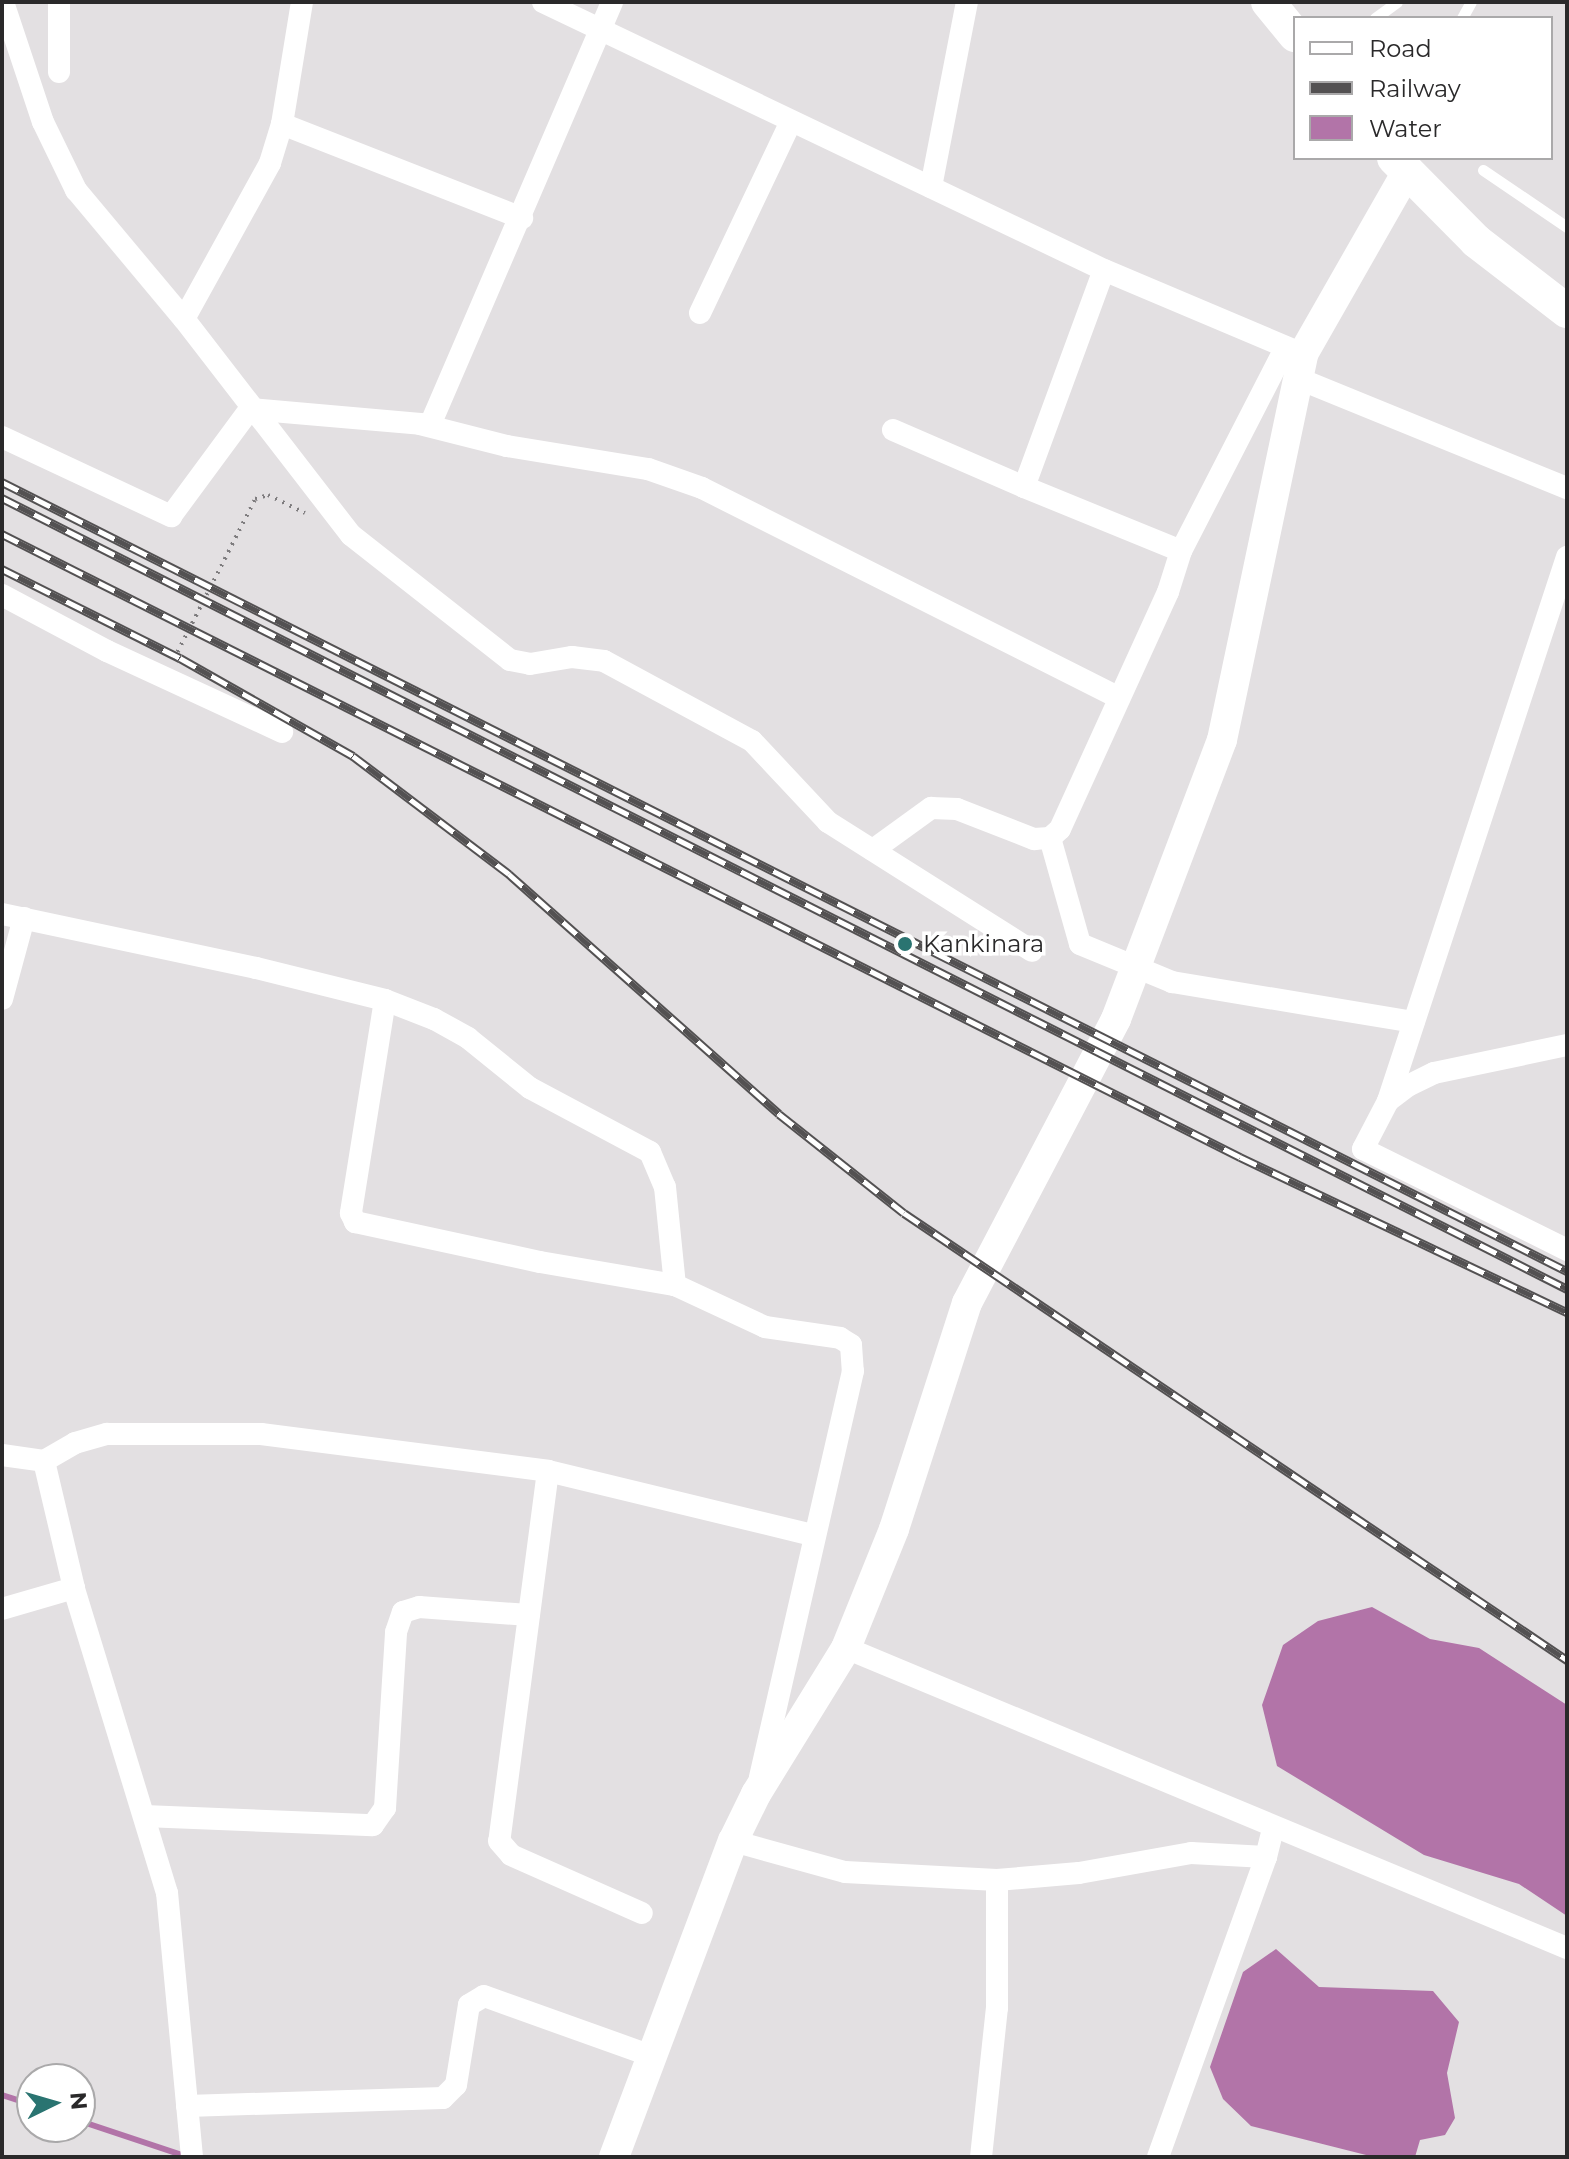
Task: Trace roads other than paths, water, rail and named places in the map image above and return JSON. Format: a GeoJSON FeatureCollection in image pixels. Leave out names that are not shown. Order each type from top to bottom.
{"type":"FeatureCollection","features":[{"type":"Feature","properties":{"kind":"main road"},"geometry":{"type":"LineString","coordinates":[[1268,2],[1293,33]]}},
{"type":"Feature","properties":{"kind":"main road"},"geometry":{"type":"LineString","coordinates":[[614,2157],[733,1841],[756,1794],[846,1648],[894,1529],[967,1303],[1116,1019],[1222,740],[1295,360],[1400,165],[1476,241],[1567,311]]}},
{"type":"Feature","properties":{"kind":"street"},"geometry":{"type":"LineString","coordinates":[[3,2],[43,122],[76,190],[184,319],[250,409],[351,535],[495,650],[530,664],[586,657],[621,669],[752,741],[814,811],[1032,951]]}},
{"type":"Feature","properties":{"kind":"street"},"geometry":{"type":"LineString","coordinates":[[59,2],[59,72]]}},
{"type":"Feature","properties":{"kind":"street"},"geometry":{"type":"LineString","coordinates":[[184,319],[270,163],[282,124],[302,2]]}},
{"type":"Feature","properties":{"kind":"street"},"geometry":{"type":"LineString","coordinates":[[543,2],[1567,488]]}},
{"type":"Feature","properties":{"kind":"street"},"geometry":{"type":"LineString","coordinates":[[430,425],[522,218],[612,2]]}},
{"type":"Feature","properties":{"kind":"street"},"geometry":{"type":"LineString","coordinates":[[931,187],[967,2]]}},
{"type":"Feature","properties":{"kind":"street"},"geometry":{"type":"LineString","coordinates":[[700,313],[791,121]]}},
{"type":"Feature","properties":{"kind":"street"},"geometry":{"type":"LineString","coordinates":[[282,124],[522,218]]}},
{"type":"Feature","properties":{"kind":"street"},"geometry":{"type":"LineString","coordinates":[[1024,487],[1104,270]]}},
{"type":"Feature","properties":{"kind":"street"},"geometry":{"type":"LineString","coordinates":[[873,850],[931,808],[957,809],[1034,839],[1050,838],[1060,829],[1181,551],[1295,360]]}},
{"type":"Feature","properties":{"kind":"street"},"geometry":{"type":"LineString","coordinates":[[250,409],[430,425],[507,446],[677,477],[1119,698]]}},
{"type":"Feature","properties":{"kind":"street"},"geometry":{"type":"LineString","coordinates":[[2,437],[171,516],[250,409]]}},
{"type":"Feature","properties":{"kind":"street"},"geometry":{"type":"LineString","coordinates":[[893,430],[1181,551]]}},
{"type":"Feature","properties":{"kind":"street"},"geometry":{"type":"LineString","coordinates":[[1567,557],[1388,1101],[1363,1149],[1567,1250]]}},
{"type":"Feature","properties":{"kind":"street"},"geometry":{"type":"LineString","coordinates":[[2,595],[107,651],[282,732]]}},
{"type":"Feature","properties":{"kind":"street"},"geometry":{"type":"LineString","coordinates":[[1050,838],[1080,944],[1172,982],[1414,1022]]}},
{"type":"Feature","properties":{"kind":"street"},"geometry":{"type":"LineString","coordinates":[[2,999],[13,916],[385,1000],[468,1038],[530,1088],[650,1152],[665,1187],[675,1285]]}},
{"type":"Feature","properties":{"kind":"street"},"geometry":{"type":"LineString","coordinates":[[385,1000],[351,1213],[355,1222],[540,1262],[675,1285],[765,1327],[840,1338],[851,1345],[853,1371],[812,1535],[756,1794]]}},
{"type":"Feature","properties":{"kind":"street"},"geometry":{"type":"LineString","coordinates":[[1388,1101],[1434,1073],[1567,1045]]}},
{"type":"Feature","properties":{"kind":"street"},"geometry":{"type":"LineString","coordinates":[[2,1455],[44,1461],[75,1443],[107,1434],[232,1431],[548,1471],[812,1535]]}},
{"type":"Feature","properties":{"kind":"street"},"geometry":{"type":"LineString","coordinates":[[44,1461],[74,1588],[144,1816],[175,1936],[191,2152]]}},
{"type":"Feature","properties":{"kind":"street"},"geometry":{"type":"LineString","coordinates":[[548,1471],[499,1841],[511,1855],[642,1913]]}},
{"type":"Feature","properties":{"kind":"street"},"geometry":{"type":"LineString","coordinates":[[2,1609],[74,1588]]}},
{"type":"Feature","properties":{"kind":"street"},"geometry":{"type":"LineString","coordinates":[[144,1816],[373,1825],[385,1808],[396,1632],[403,1612],[419,1607],[529,1615]]}},
{"type":"Feature","properties":{"kind":"street"},"geometry":{"type":"LineString","coordinates":[[846,1648],[1567,1948]]}},
{"type":"Feature","properties":{"kind":"street"},"geometry":{"type":"LineString","coordinates":[[1158,2157],[1266,1857],[1273,1828]]}},
{"type":"Feature","properties":{"kind":"street"},"geometry":{"type":"LineString","coordinates":[[733,1841],[845,1872],[997,1880],[1079,1873],[1191,1853],[1266,1857]]}},
{"type":"Feature","properties":{"kind":"street"},"geometry":{"type":"LineString","coordinates":[[981,2157],[997,2008],[997,1880]]}},
{"type":"Feature","properties":{"kind":"street"},"geometry":{"type":"LineString","coordinates":[[187,2106],[443,2098],[456,2085],[469,2005],[484,1996],[652,2056]]}},
{"type":"Feature","properties":{"kind":"lane"},"geometry":{"type":"LineString","coordinates":[[1378,16],[1397,2]]}},
{"type":"Feature","properties":{"kind":"lane"},"geometry":{"type":"LineString","coordinates":[[1483,170],[1567,227]]}},
{"type":"Feature","properties":{"kind":"water"},"geometry":{"type":"Polygon","coordinates":[[[1372,1607],[1430,1639],[1479,1648],[1567,1705],[1567,1916],[1519,1884],[1424,1855],[1277,1766],[1262,1705],[1283,1645],[1318,1621],[1372,1607]]]}},
{"type":"Feature","properties":{"kind":"water"},"geometry":{"type":"Polygon","coordinates":[[[1276,1949],[1319,1987],[1433,1991],[1459,2022],[1447,2073],[1455,2118],[1445,2135],[1420,2140],[1415,2157],[1374,2157],[1251,2126],[1223,2099],[1210,2067],[1243,1972],[1276,1949]]]}},
{"type":"Feature","properties":{"kind":"waterway"},"geometry":{"type":"LineString","coordinates":[[2,2095],[16,2100]]}},
{"type":"Feature","properties":{"kind":"waterway"},"geometry":{"type":"LineString","coordinates":[[96,2126],[188,2157]]}},
{"type":"Feature","properties":{"kind":"railway"},"geometry":{"type":"LineString","coordinates":[[2,482],[1567,1271]]}},
{"type":"Feature","properties":{"kind":"railway"},"geometry":{"type":"LineString","coordinates":[[2,498],[1567,1289]]}},
{"type":"Feature","properties":{"kind":"railway"},"geometry":{"type":"LineString","coordinates":[[2,534],[1240,1157],[1567,1312]]}},
{"type":"Feature","properties":{"kind":"railway"},"geometry":{"type":"LineString","coordinates":[[2,569],[180,658],[353,756],[509,874],[779,1114],[904,1213],[1567,1660]]}},
{"type":"Feature","properties":{"kind":"place","name":"Kankinara"},"geometry":{"type":"Point","coordinates":[905,944]}}]}
